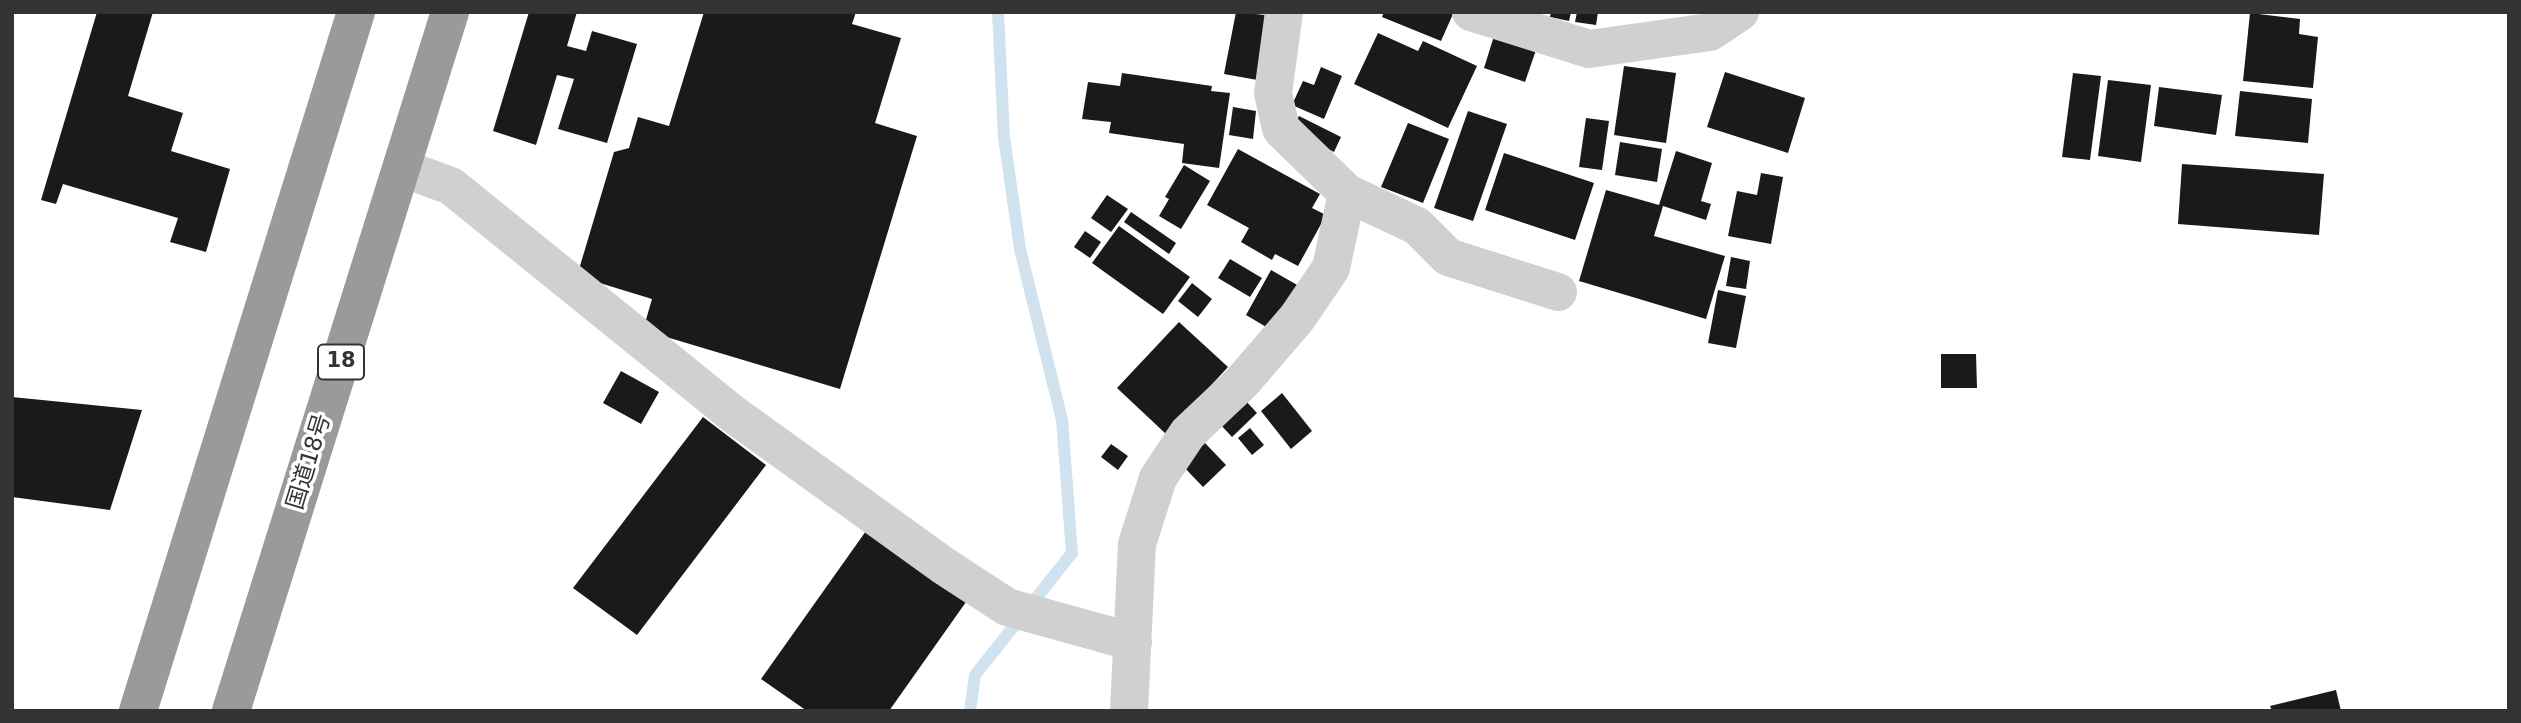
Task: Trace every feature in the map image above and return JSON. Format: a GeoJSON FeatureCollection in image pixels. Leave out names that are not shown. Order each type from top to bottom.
{"type":"FeatureCollection","features":[{"type":"Feature","properties":{"kind":"highway"},"geometry":{"type":"LineString","coordinates":[[138,711],[356,12]]}},
{"type":"Feature","properties":{"kind":"highway","name":"国道18号"},"geometry":{"type":"LineString","coordinates":[[231,711],[450,12]]}},
{"type":"Feature","properties":{"kind":"street"},"geometry":{"type":"LineString","coordinates":[[1284,12],[1273,93],[1281,130],[1347,192],[1418,226],[1448,257],[1558,292]]}},
{"type":"Feature","properties":{"kind":"street"},"geometry":{"type":"LineString","coordinates":[[1471,12],[1589,49],[1710,32],[1740,12]]}},
{"type":"Feature","properties":{"kind":"street"},"geometry":{"type":"LineString","coordinates":[[402,168],[451,186],[733,414],[944,566],[1021,612],[1133,642]]}},
{"type":"Feature","properties":{"kind":"street"},"geometry":{"type":"LineString","coordinates":[[1129,711],[1137,544],[1158,478],[1188,433],[1242,382],[1297,318],[1331,268],[1347,192]]}},
{"type":"Feature","properties":{"kind":"building"},"geometry":{"type":"Polygon","coordinates":[[[97,12],[153,12],[128,96],[183,113],[171,151],[230,169],[206,252],[170,242],[178,218],[63,184],[56,204],[41,200],[97,12]]]}},
{"type":"Feature","properties":{"kind":"building"},"geometry":{"type":"Polygon","coordinates":[[[529,12],[577,12],[567,46],[586,51],[592,31],[637,44],[607,143],[558,129],[574,79],[557,75],[536,145],[493,131],[529,12]]]}},
{"type":"Feature","properties":{"kind":"building"},"geometry":{"type":"Polygon","coordinates":[[[704,12],[856,12],[852,24],[901,38],[875,123],[917,136],[840,389],[643,330],[652,299],[577,276],[614,152],[629,148],[638,117],[669,126],[704,12]]]}},
{"type":"Feature","properties":{"kind":"building"},"geometry":{"type":"Polygon","coordinates":[[[1236,12],[1275,16],[1263,81],[1224,74],[1236,12]]]}},
{"type":"Feature","properties":{"kind":"building"},"geometry":{"type":"Polygon","coordinates":[[[1384,12],[1453,14],[1441,41],[1382,17],[1384,12]]]}},
{"type":"Feature","properties":{"kind":"building"},"geometry":{"type":"Polygon","coordinates":[[[1551,12],[1571,12],[1569,21],[1550,17],[1551,12]]]}},
{"type":"Feature","properties":{"kind":"building"},"geometry":{"type":"Polygon","coordinates":[[[1577,12],[1598,12],[1596,25],[1575,22],[1577,12]]]}},
{"type":"Feature","properties":{"kind":"building"},"geometry":{"type":"Polygon","coordinates":[[[2250,13],[2300,19],[2299,34],[2318,37],[2313,88],[2243,81],[2250,13]]]}},
{"type":"Feature","properties":{"kind":"building"},"geometry":{"type":"Polygon","coordinates":[[[1378,33],[1418,51],[1423,41],[1477,66],[1448,128],[1354,84],[1378,33]]]}},
{"type":"Feature","properties":{"kind":"building"},"geometry":{"type":"Polygon","coordinates":[[[1494,36],[1536,50],[1525,82],[1484,68],[1494,36]]]}},
{"type":"Feature","properties":{"kind":"building"},"geometry":{"type":"Polygon","coordinates":[[[1624,66],[1676,73],[1666,143],[1614,135],[1624,66]]]}},
{"type":"Feature","properties":{"kind":"building"},"geometry":{"type":"Polygon","coordinates":[[[1321,67],[1342,76],[1324,119],[1292,105],[1303,81],[1314,85],[1321,67]]]}},
{"type":"Feature","properties":{"kind":"building"},"geometry":{"type":"Polygon","coordinates":[[[1725,72],[1805,98],[1788,153],[1707,127],[1725,72]]]}},
{"type":"Feature","properties":{"kind":"building"},"geometry":{"type":"Polygon","coordinates":[[[1122,73],[1212,86],[1211,91],[1230,93],[1219,168],[1182,163],[1184,144],[1109,133],[1111,122],[1082,119],[1088,82],[1120,86],[1122,73]]]}},
{"type":"Feature","properties":{"kind":"building"},"geometry":{"type":"Polygon","coordinates":[[[2073,73],[2101,76],[2090,160],[2062,157],[2073,73]]]}},
{"type":"Feature","properties":{"kind":"building"},"geometry":{"type":"Polygon","coordinates":[[[2108,80],[2151,85],[2141,162],[2098,156],[2108,80]]]}},
{"type":"Feature","properties":{"kind":"building"},"geometry":{"type":"Polygon","coordinates":[[[2159,87],[2222,95],[2216,135],[2154,126],[2159,87]]]}},
{"type":"Feature","properties":{"kind":"building"},"geometry":{"type":"Polygon","coordinates":[[[2240,91],[2312,99],[2308,143],[2235,136],[2240,91]]]}},
{"type":"Feature","properties":{"kind":"building"},"geometry":{"type":"Polygon","coordinates":[[[1233,107],[1256,111],[1253,139],[1229,135],[1233,107]]]}},
{"type":"Feature","properties":{"kind":"building"},"geometry":{"type":"Polygon","coordinates":[[[1468,111],[1507,124],[1473,221],[1434,208],[1468,111]]]}},
{"type":"Feature","properties":{"kind":"building"},"geometry":{"type":"Polygon","coordinates":[[[1299,116],[1341,137],[1334,152],[1291,130],[1299,116]]]}},
{"type":"Feature","properties":{"kind":"building"},"geometry":{"type":"Polygon","coordinates":[[[1586,118],[1609,121],[1602,170],[1579,167],[1586,118]]]}},
{"type":"Feature","properties":{"kind":"building"},"geometry":{"type":"Polygon","coordinates":[[[1408,123],[1449,139],[1423,203],[1381,187],[1408,123]]]}},
{"type":"Feature","properties":{"kind":"building"},"geometry":{"type":"Polygon","coordinates":[[[1620,142],[1662,149],[1657,182],[1615,175],[1620,142]]]}},
{"type":"Feature","properties":{"kind":"building"},"geometry":{"type":"Polygon","coordinates":[[[1238,149],[1320,194],[1312,208],[1326,215],[1298,266],[1275,254],[1272,260],[1241,242],[1249,228],[1207,205],[1238,149]]]}},
{"type":"Feature","properties":{"kind":"building"},"geometry":{"type":"Polygon","coordinates":[[[1676,151],[1712,163],[1701,201],[1711,204],[1706,220],[1663,206],[1654,236],[1725,256],[1706,319],[1579,281],[1606,190],[1659,205],[1676,151]]]}},
{"type":"Feature","properties":{"kind":"building"},"geometry":{"type":"Polygon","coordinates":[[[1504,153],[1594,183],[1575,240],[1485,210],[1504,153]]]}},
{"type":"Feature","properties":{"kind":"building"},"geometry":{"type":"Polygon","coordinates":[[[2182,164],[2324,174],[2319,235],[2178,224],[2182,164]]]}},
{"type":"Feature","properties":{"kind":"building"},"geometry":{"type":"Polygon","coordinates":[[[1184,165],[1210,181],[1181,229],[1159,216],[1169,199],[1165,197],[1184,165]]]}},
{"type":"Feature","properties":{"kind":"building"},"geometry":{"type":"Polygon","coordinates":[[[1761,173],[1783,177],[1771,244],[1728,236],[1737,191],[1757,195],[1761,173]]]}},
{"type":"Feature","properties":{"kind":"building"},"geometry":{"type":"Polygon","coordinates":[[[1107,195],[1128,209],[1111,232],[1091,218],[1107,195]]]}},
{"type":"Feature","properties":{"kind":"building"},"geometry":{"type":"Polygon","coordinates":[[[1131,212],[1176,243],[1169,254],[1124,222],[1131,212]]]}},
{"type":"Feature","properties":{"kind":"building"},"geometry":{"type":"Polygon","coordinates":[[[1119,226],[1190,277],[1163,314],[1092,263],[1119,226]]]}},
{"type":"Feature","properties":{"kind":"building"},"geometry":{"type":"Polygon","coordinates":[[[1085,231],[1101,242],[1090,258],[1074,247],[1085,231]]]}},
{"type":"Feature","properties":{"kind":"building"},"geometry":{"type":"Polygon","coordinates":[[[1731,257],[1750,261],[1746,289],[1726,286],[1731,257]]]}},
{"type":"Feature","properties":{"kind":"building"},"geometry":{"type":"Polygon","coordinates":[[[1230,259],[1262,278],[1250,297],[1218,278],[1230,259]]]}},
{"type":"Feature","properties":{"kind":"building"},"geometry":{"type":"Polygon","coordinates":[[[1271,270],[1299,286],[1273,331],[1246,315],[1271,270]]]}},
{"type":"Feature","properties":{"kind":"building"},"geometry":{"type":"Polygon","coordinates":[[[1192,283],[1212,299],[1198,317],[1178,301],[1192,283]]]}},
{"type":"Feature","properties":{"kind":"building"},"geometry":{"type":"Polygon","coordinates":[[[1718,290],[1746,296],[1736,348],[1708,343],[1718,290]]]}},
{"type":"Feature","properties":{"kind":"building"},"geometry":{"type":"Polygon","coordinates":[[[1179,322],[1228,367],[1166,434],[1117,388],[1179,322]]]}},
{"type":"Feature","properties":{"kind":"building"},"geometry":{"type":"Polygon","coordinates":[[[1941,354],[1976,354],[1977,388],[1941,388],[1941,354]]]}},
{"type":"Feature","properties":{"kind":"building"},"geometry":{"type":"Polygon","coordinates":[[[621,371],[659,392],[641,424],[603,403],[621,371]]]}},
{"type":"Feature","properties":{"kind":"building"},"geometry":{"type":"Polygon","coordinates":[[[1282,393],[1312,431],[1291,449],[1261,411],[1282,393]]]}},
{"type":"Feature","properties":{"kind":"building"},"geometry":{"type":"Polygon","coordinates":[[[12,397],[142,410],[110,510],[12,497],[12,397]]]}},
{"type":"Feature","properties":{"kind":"building"},"geometry":{"type":"Polygon","coordinates":[[[1244,399],[1257,413],[1232,437],[1219,423],[1244,399]]]}},
{"type":"Feature","properties":{"kind":"building"},"geometry":{"type":"Polygon","coordinates":[[[703,417],[766,465],[637,635],[573,588],[703,417]]]}},
{"type":"Feature","properties":{"kind":"building"},"geometry":{"type":"Polygon","coordinates":[[[1250,428],[1264,445],[1252,455],[1238,438],[1250,428]]]}},
{"type":"Feature","properties":{"kind":"building"},"geometry":{"type":"Polygon","coordinates":[[[1205,443],[1226,465],[1203,487],[1182,465],[1205,443]]]}},
{"type":"Feature","properties":{"kind":"building"},"geometry":{"type":"Polygon","coordinates":[[[1111,444],[1128,456],[1118,470],[1101,457],[1111,444]]]}},
{"type":"Feature","properties":{"kind":"building"},"geometry":{"type":"Polygon","coordinates":[[[866,531],[966,602],[889,711],[807,711],[761,679],[866,531]]]}},
{"type":"Feature","properties":{"kind":"building"},"geometry":{"type":"Polygon","coordinates":[[[2336,690],[2341,711],[2272,711],[2270,706],[2336,690]]]}},
{"type":"Feature","properties":{"kind":"waterway"},"geometry":{"type":"LineString","coordinates":[[970,711],[975,675],[1072,553],[1062,420],[1020,249],[1004,137],[998,12]]}}]}
